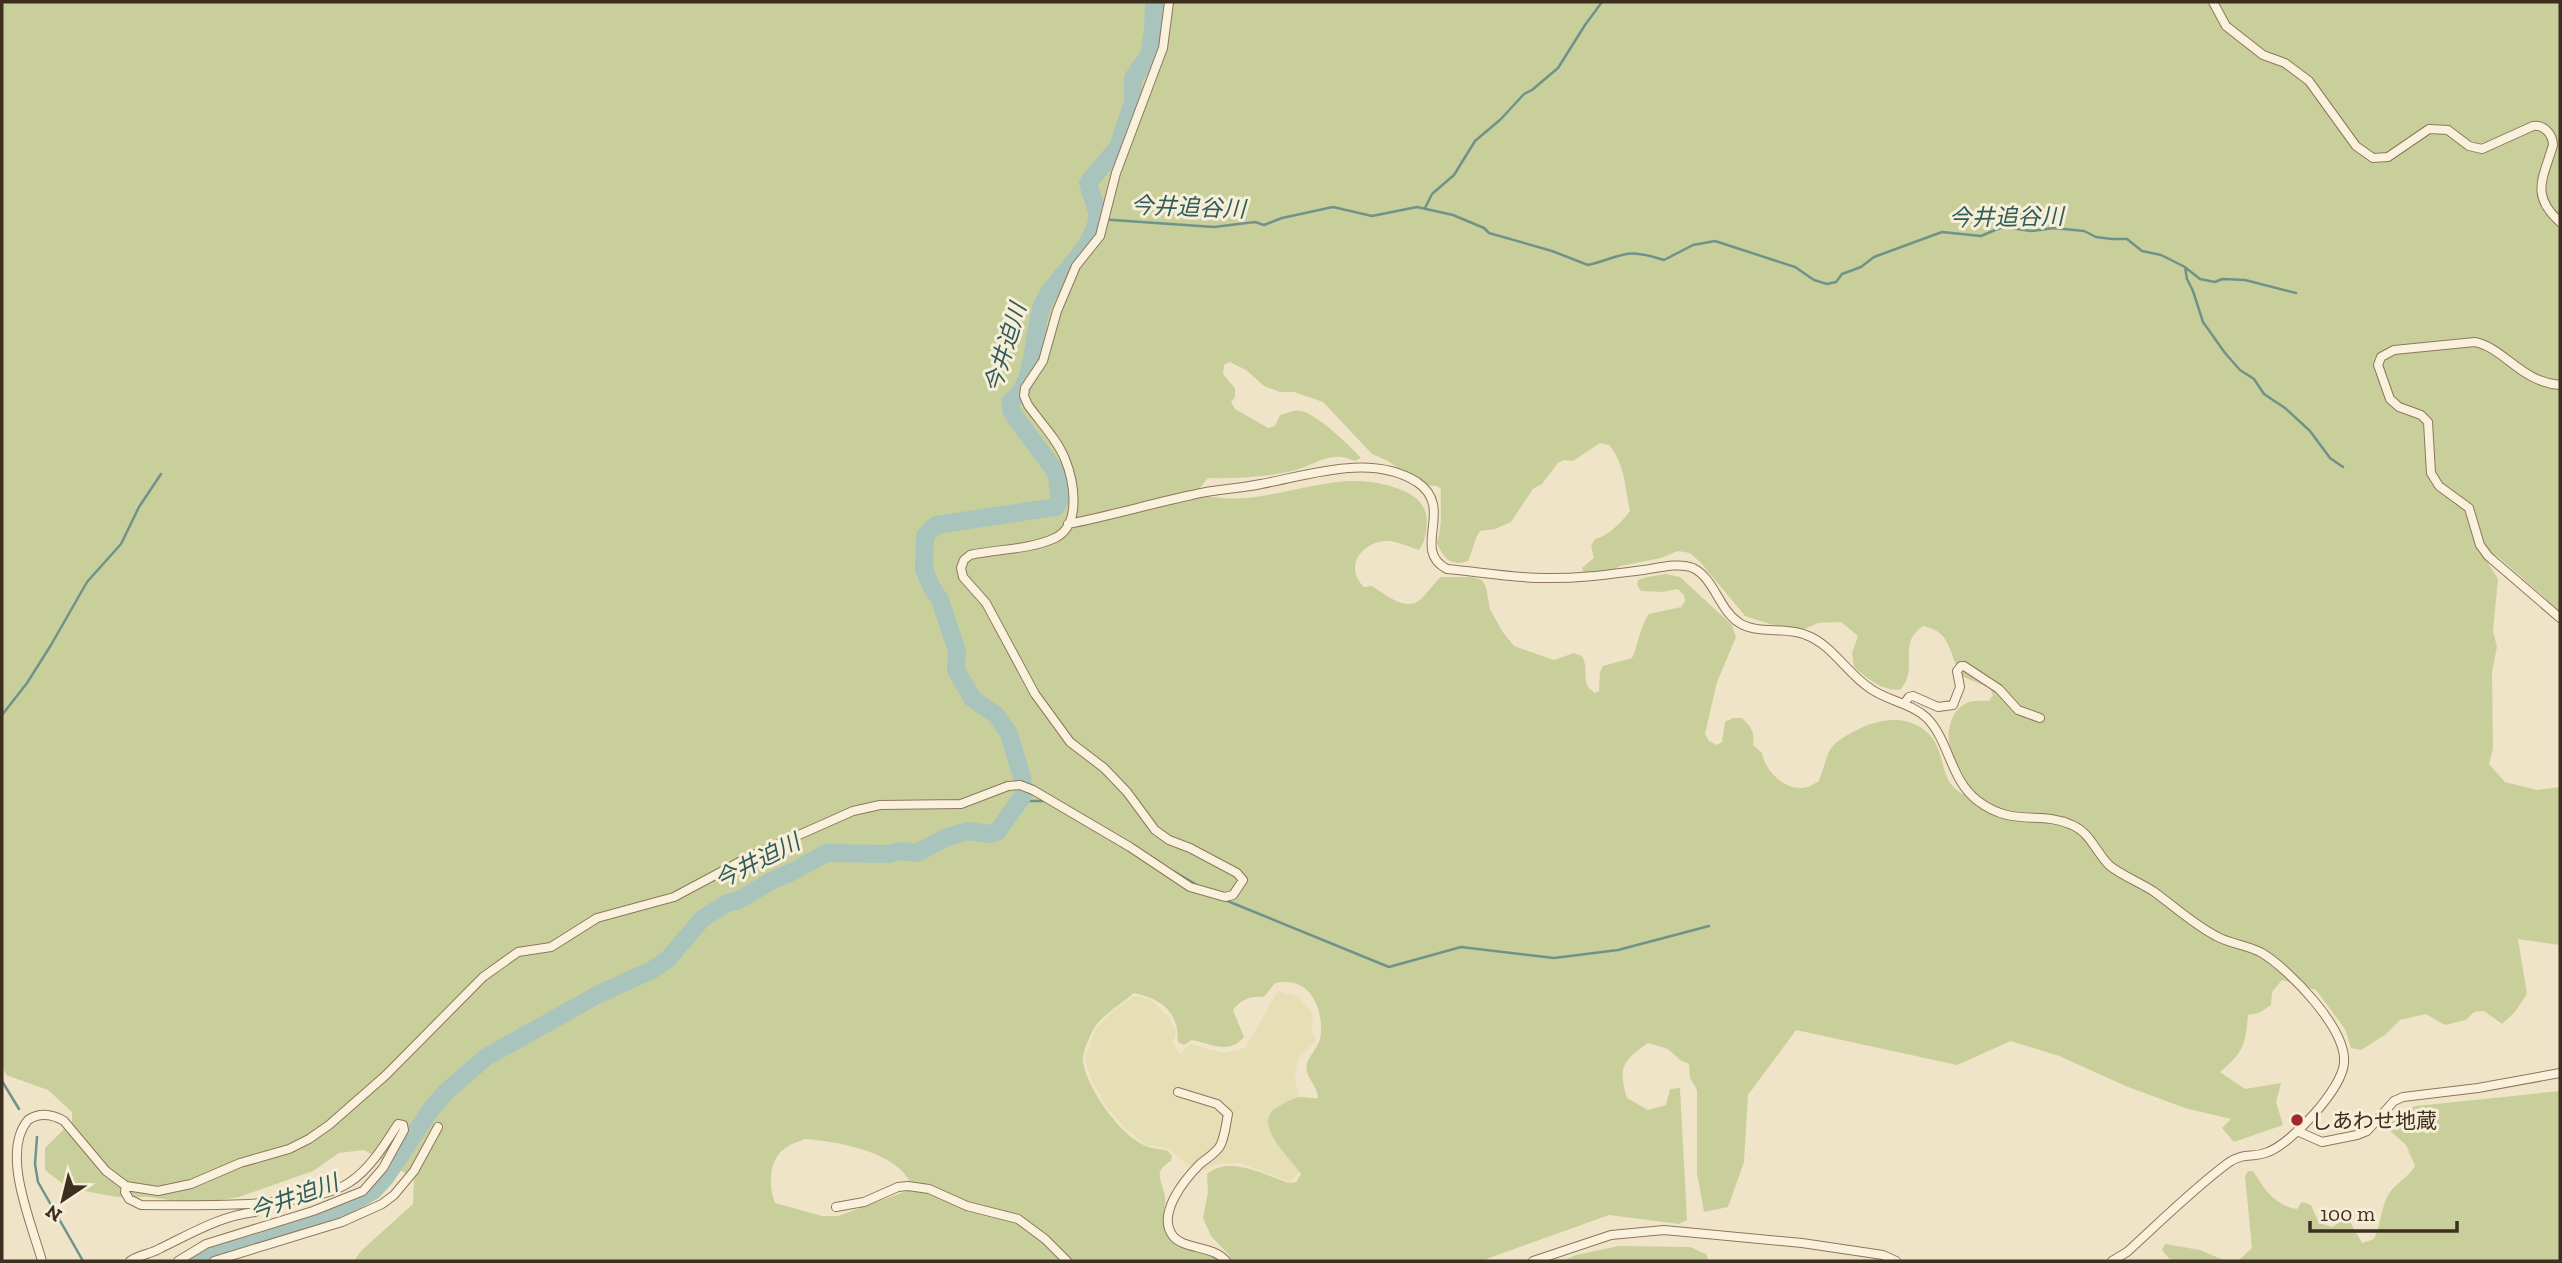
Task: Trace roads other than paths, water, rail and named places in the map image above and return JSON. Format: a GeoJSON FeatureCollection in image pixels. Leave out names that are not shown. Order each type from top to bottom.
{"type":"FeatureCollection","features":[{"type":"Feature","properties":{"kind":"street"},"geometry":{"type":"LineString","coordinates":[[42,1261],[16,1199],[11,1180],[12,1148],[20,1129],[29,1119],[43,1114],[64,1121],[106,1171],[126,1186],[158,1191],[191,1184],[240,1163],[289,1149],[329,1125],[386,1075],[483,977],[517,952],[551,947],[597,918],[674,897],[747,859],[853,811],[880,805],[961,804],[1008,786],[1020,785],[1130,847],[1190,887],[1225,897],[1233,895],[1242,880],[1237,873],[1190,848],[1168,840],[1155,830],[1127,792],[1104,768],[1070,742],[1035,694],[986,603],[963,577],[961,568],[970,555],[1038,544],[1057,537],[1068,524],[1073,508],[1073,492],[1065,459],[1028,405],[1024,396],[1025,388],[1043,361],[1057,311],[1076,266],[1100,236],[1116,173],[1163,48],[1169,2]]}},
{"type":"Feature","properties":{"kind":"street"},"geometry":{"type":"LineString","coordinates":[[2213,2],[2226,26],[2263,55],[2285,63],[2309,81],[2356,146],[2373,158],[2388,157],[2420,133],[2434,128],[2448,130],[2469,146],[2482,149],[2533,126],[2543,128],[2553,139],[2553,145],[2540,193],[2560,222]]}},
{"type":"Feature","properties":{"kind":"street"},"geometry":{"type":"LineString","coordinates":[[2560,385],[2552,385],[2528,375],[2484,344],[2475,342],[2393,350],[2381,357],[2378,365],[2389,399],[2399,407],[2421,415],[2428,422],[2431,473],[2439,486],[2469,508],[2480,545],[2488,556],[2560,618]]}},
{"type":"Feature","properties":{"kind":"street"},"geometry":{"type":"LineString","coordinates":[[1068,524],[1194,494],[1259,485],[1321,471],[1382,470],[1407,477],[1430,493],[1435,517],[1431,539],[1432,553],[1439,564],[1447,569],[1543,578],[1582,578],[1673,566],[1695,569],[1704,577],[1732,618],[1741,625],[1805,634],[1826,647],[1869,688],[1883,697],[1904,704],[1928,720],[1960,781],[1979,802],[2004,816],[2057,821],[2078,828],[2087,835],[2113,868],[2152,890],[2214,935],[2258,951],[2280,966],[2302,988],[2335,1031],[2343,1048],[2344,1067],[2333,1088],[2297,1131],[2278,1147],[2265,1154],[2240,1155],[2127,1252],[2112,1261]]}},
{"type":"Feature","properties":{"kind":"street"},"geometry":{"type":"LineString","coordinates":[[1904,704],[1913,696],[1938,707],[1953,705],[1960,687],[1957,671],[1964,666],[1999,689],[2018,710],[2040,718]]}},
{"type":"Feature","properties":{"kind":"street"},"geometry":{"type":"LineString","coordinates":[[2297,1131],[2322,1142],[2357,1135],[2367,1131],[2394,1101],[2403,1097],[2478,1088],[2560,1073]]}},
{"type":"Feature","properties":{"kind":"street"},"geometry":{"type":"LineString","coordinates":[[1178,1092],[1217,1104],[1228,1114],[1220,1145],[1186,1180],[1171,1205],[1168,1221],[1170,1230],[1179,1241],[1217,1253],[1226,1261]]}},
{"type":"Feature","properties":{"kind":"street"},"geometry":{"type":"LineString","coordinates":[[126,1186],[125,1192],[129,1199],[141,1205],[260,1204],[324,1193],[344,1186],[362,1173],[398,1124],[403,1125],[404,1130],[383,1168],[363,1191],[313,1212],[206,1244],[178,1261]]}},
{"type":"Feature","properties":{"kind":"street"},"geometry":{"type":"LineString","coordinates":[[214,1261],[342,1222],[382,1204],[394,1195],[414,1171],[438,1127]]}},
{"type":"Feature","properties":{"kind":"street"},"geometry":{"type":"LineString","coordinates":[[836,1207],[864,1202],[898,1187],[929,1189],[967,1206],[1018,1219],[1045,1239],[1067,1261]]}},
{"type":"Feature","properties":{"kind":"street"},"geometry":{"type":"LineString","coordinates":[[130,1261],[141,1254],[158,1251],[202,1227],[236,1214],[255,1212],[260,1204]]}},
{"type":"Feature","properties":{"kind":"street"},"geometry":{"type":"LineString","coordinates":[[1534,1261],[1601,1237],[1635,1231],[1664,1230],[1802,1242],[1883,1255],[1896,1261]]}},
{"type":"Feature","properties":{"kind":"waterway","name":"今井迫川"},"geometry":{"type":"LineString","coordinates":[[196,1261],[212,1251],[240,1241],[332,1214],[373,1191],[385,1178],[431,1109],[486,1057],[599,994],[652,970],[668,959],[702,919],[727,903],[739,900],[826,853],[917,853],[947,837],[968,831],[990,834],[997,832],[1022,797],[1022,777],[1009,734],[996,715],[972,698],[956,670],[957,651],[940,600],[924,569],[925,536],[936,525],[1056,507],[1060,499],[1056,472],[1015,417],[1011,410],[1011,401],[1025,384],[1042,306],[1094,232],[1096,207],[1088,183],[1118,147],[1133,102],[1133,78],[1149,55],[1154,2]]}},
{"type":"Feature","properties":{"kind":"waterway"},"geometry":{"type":"LineString","coordinates":[[1425,208],[1432,194],[1454,175],[1475,141],[1501,119],[1524,94],[1558,68],[1602,2]]}},
{"type":"Feature","properties":{"kind":"waterway","name":"今井追谷川"},"geometry":{"type":"LineString","coordinates":[[1098,219],[1214,227],[1255,222],[1264,225],[1282,218],[1333,207],[1372,216],[1417,207],[1453,215],[1484,228],[1489,233],[1552,251],[1588,265],[1632,253],[1664,260],[1693,245],[1715,241],[1795,267],[1814,280],[1827,284],[1836,282],[1842,274],[1861,267],[1874,257],[1942,232],[1981,236],[2000,228],[2031,231],[2054,228],[2084,231],[2096,237],[2127,239],[2142,251],[2161,255],[2185,267],[2203,322],[2225,353],[2240,370],[2254,379],[2264,394],[2285,408],[2310,431],[2330,458],[2343,467]]}},
{"type":"Feature","properties":{"kind":"waterway"},"geometry":{"type":"LineString","coordinates":[[2186,268],[2200,279],[2215,282],[2222,279],[2245,280],[2296,293]]}},
{"type":"Feature","properties":{"kind":"waterway"},"geometry":{"type":"LineString","coordinates":[[2,715],[27,683],[87,582],[121,544],[139,507],[161,474]]}},
{"type":"Feature","properties":{"kind":"waterway"},"geometry":{"type":"LineString","coordinates":[[1022,797],[1029,801],[1045,801]]}},
{"type":"Feature","properties":{"kind":"waterway"},"geometry":{"type":"LineString","coordinates":[[1173,871],[1197,885]]}},
{"type":"Feature","properties":{"kind":"waterway"},"geometry":{"type":"LineString","coordinates":[[1225,900],[1389,967],[1461,947],[1554,958],[1618,950],[1709,926]]}},
{"type":"Feature","properties":{"kind":"waterway"},"geometry":{"type":"LineString","coordinates":[[2,1081],[19,1109]]}},
{"type":"Feature","properties":{"kind":"waterway"},"geometry":{"type":"LineString","coordinates":[[37,1137],[35,1164],[38,1182],[83,1261]]}},
{"type":"Feature","properties":{"kind":"place","name":"しあわせ地蔵"},"geometry":{"type":"Point","coordinates":[2297,1120]}}]}
